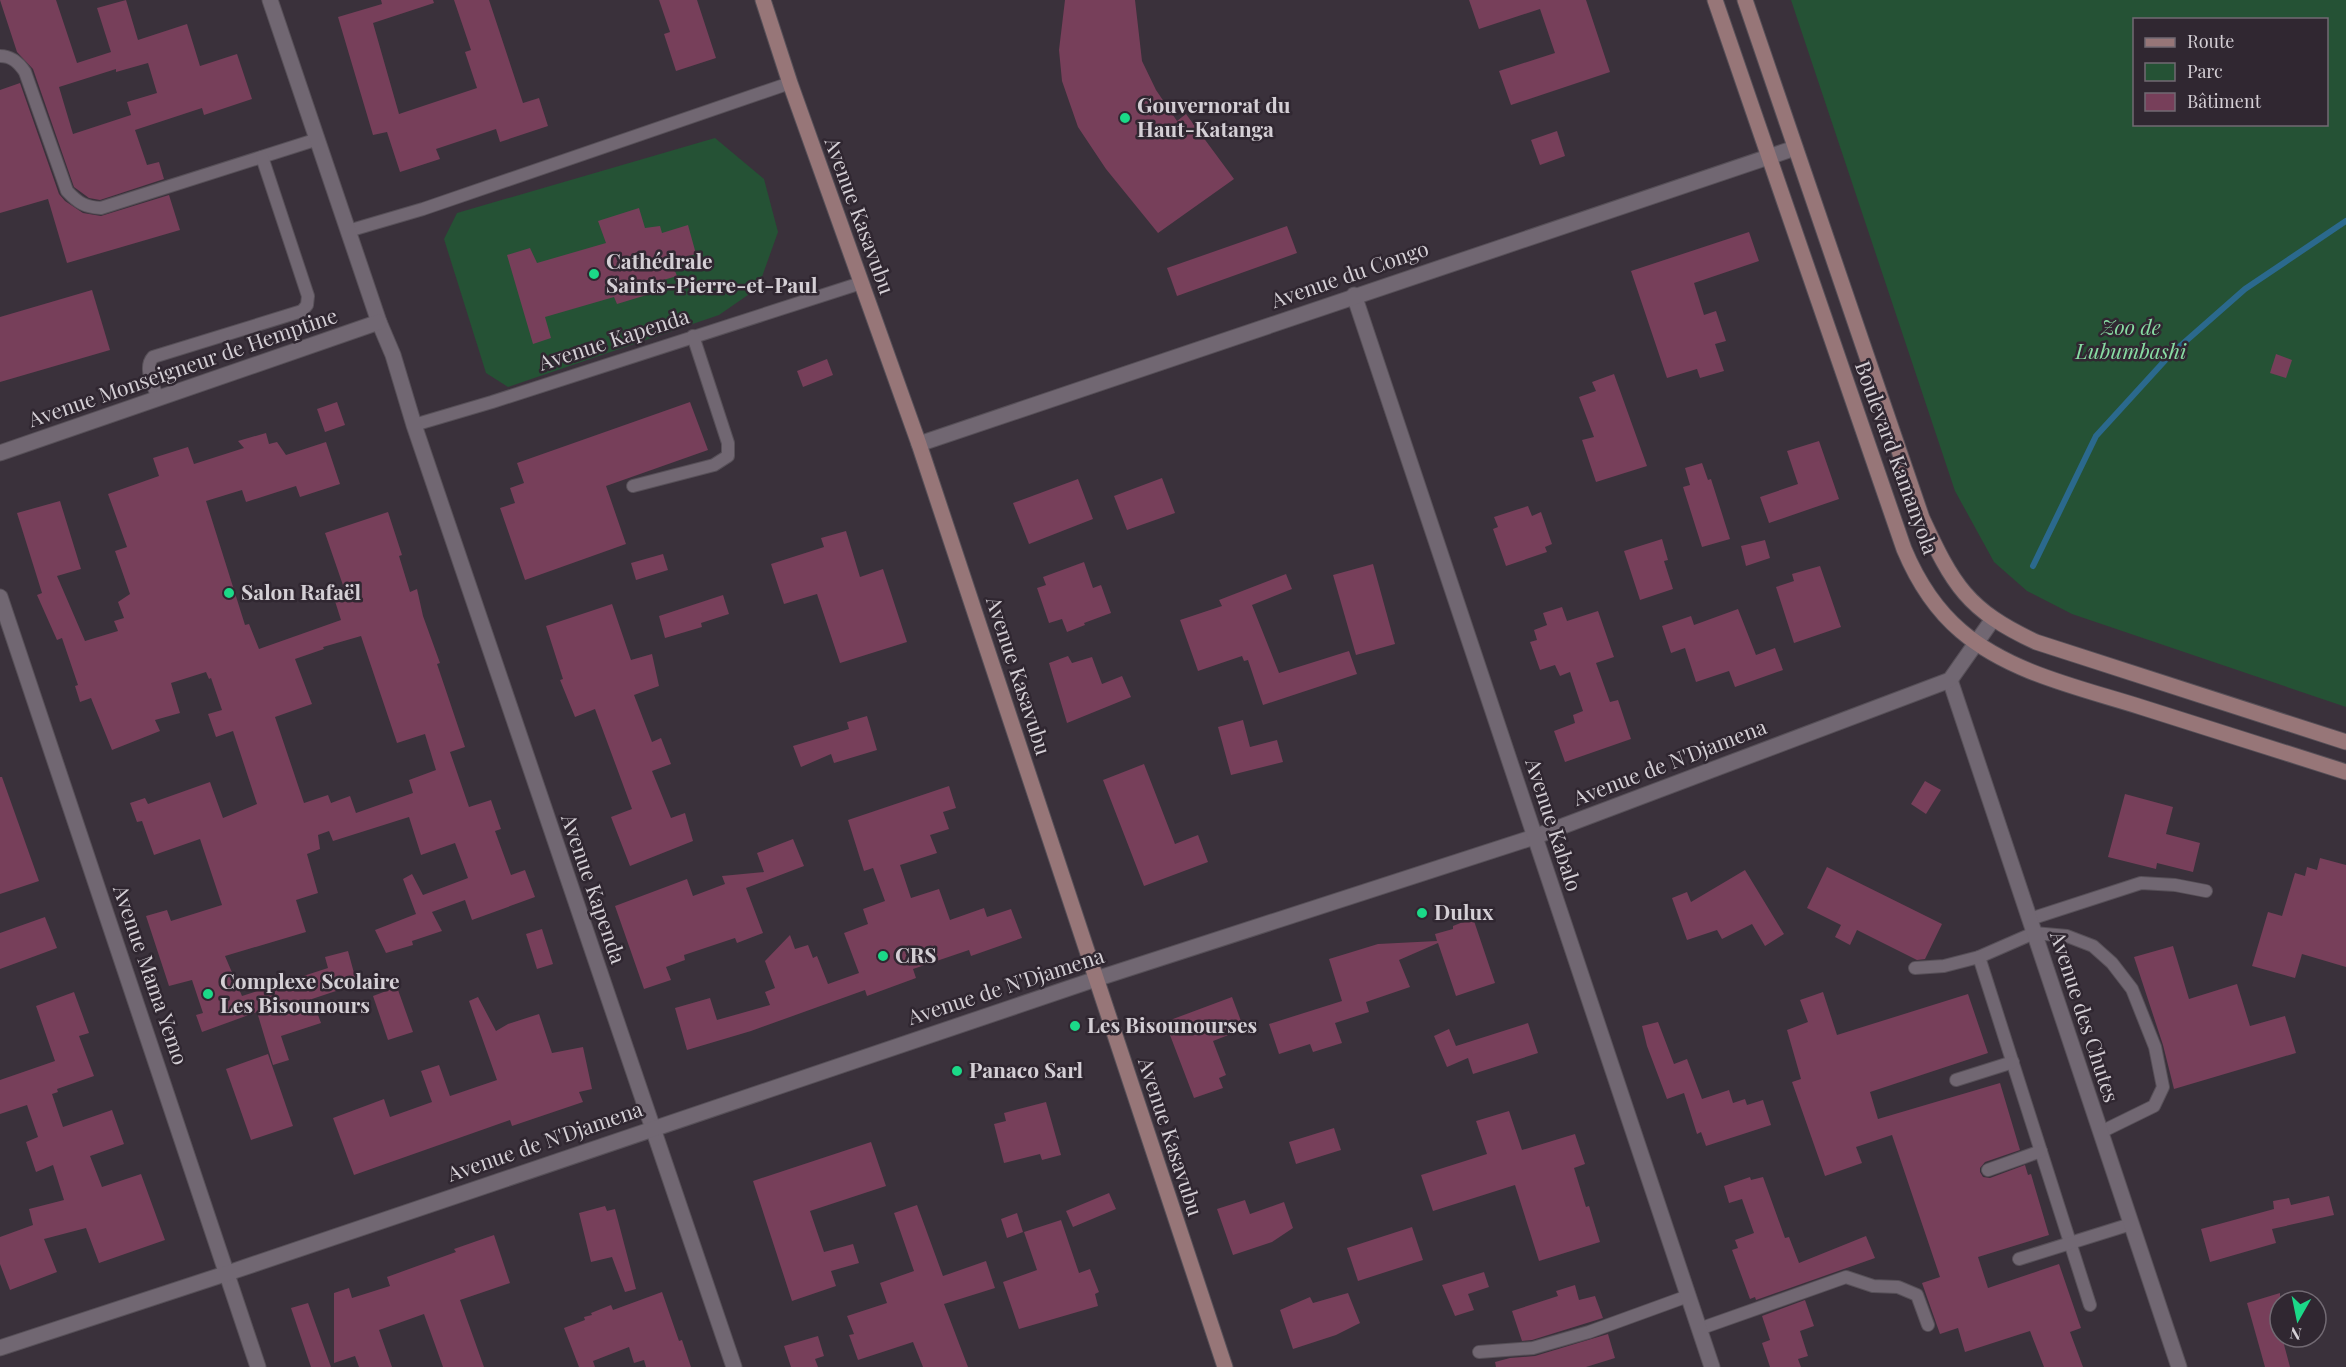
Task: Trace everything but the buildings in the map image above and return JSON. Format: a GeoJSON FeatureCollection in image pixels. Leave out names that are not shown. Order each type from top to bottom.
{"type":"FeatureCollection","features":[{"type":"Feature","properties":{"kind":"main road","name":"Avenue Kasavubu"},"geometry":{"type":"LineString","coordinates":[[763,0],[790,83],[919,444],[1225,1367]]}},
{"type":"Feature","properties":{"kind":"main road","name":"Boulevard Kamanyola"},"geometry":{"type":"LineString","coordinates":[[1715,0],[1904,549],[1913,570],[1936,605],[1976,643],[2025,669],[2346,772]]}},
{"type":"Feature","properties":{"kind":"main road","name":"Boulevard Kamanyola"},"geometry":{"type":"LineString","coordinates":[[1745,0],[1922,518],[1952,579],[1965,595],[1993,619],[2036,642],[2346,742]]}},
{"type":"Feature","properties":{"kind":"street","name":"Avenue Kapenda"},"geometry":{"type":"LineString","coordinates":[[270,0],[348,231],[393,355],[414,424],[734,1367]]}},
{"type":"Feature","properties":{"kind":"street","name":"Avenue du Congo"},"geometry":{"type":"LineString","coordinates":[[919,444],[1354,295],[1795,148]]}},
{"type":"Feature","properties":{"kind":"street","name":"Avenue Kabalo"},"geometry":{"type":"LineString","coordinates":[[1354,295],[1712,1367]]}},
{"type":"Feature","properties":{"kind":"street","name":"Avenue Monseigneur de Hemptine"},"geometry":{"type":"LineString","coordinates":[[0,453],[380,322]]}},
{"type":"Feature","properties":{"kind":"street","name":"Avenue Mama Yemo"},"geometry":{"type":"LineString","coordinates":[[0,597],[258,1367]]}},
{"type":"Feature","properties":{"kind":"street"},"geometry":{"type":"LineString","coordinates":[[1950,680],[1993,619]]}},
{"type":"Feature","properties":{"kind":"street","name":"Avenue de N'Djamena"},"geometry":{"type":"LineString","coordinates":[[0,1348],[1096,979],[1534,837],[1950,680]]}},
{"type":"Feature","properties":{"kind":"street","name":"Avenue des Chutes"},"geometry":{"type":"LineString","coordinates":[[1950,680],[2179,1367]]}},
{"type":"Feature","properties":{"kind":"lane"},"geometry":{"type":"LineString","coordinates":[[0,56],[18,61],[25,72],[67,191],[76,201],[87,207],[102,208],[318,139]]}},
{"type":"Feature","properties":{"kind":"lane"},"geometry":{"type":"LineString","coordinates":[[348,231],[436,205],[790,83]]}},
{"type":"Feature","properties":{"kind":"lane"},"geometry":{"type":"LineString","coordinates":[[158,399],[149,369],[149,362],[153,357],[302,311],[308,305],[308,296],[262,157]]}},
{"type":"Feature","properties":{"kind":"lane","name":"Avenue Kapenda"},"geometry":{"type":"LineString","coordinates":[[414,424],[492,402],[861,283]]}},
{"type":"Feature","properties":{"kind":"lane"},"geometry":{"type":"LineString","coordinates":[[633,486],[714,465],[728,456],[728,443],[693,336]]}},
{"type":"Feature","properties":{"kind":"lane"},"geometry":{"type":"LineString","coordinates":[[1915,968],[1944,966],[1978,957],[2032,926],[2141,883],[2175,885],[2206,891]]}},
{"type":"Feature","properties":{"kind":"lane"},"geometry":{"type":"LineString","coordinates":[[2032,926],[2093,946],[2112,963],[2132,989],[2155,1047],[2163,1088],[2154,1106],[2101,1132]]}},
{"type":"Feature","properties":{"kind":"lane"},"geometry":{"type":"LineString","coordinates":[[1978,957],[2090,1305]]}},
{"type":"Feature","properties":{"kind":"lane"},"geometry":{"type":"LineString","coordinates":[[1956,1080],[2013,1062]]}},
{"type":"Feature","properties":{"kind":"lane"},"geometry":{"type":"LineString","coordinates":[[1988,1170],[2041,1151]]}},
{"type":"Feature","properties":{"kind":"lane"},"geometry":{"type":"LineString","coordinates":[[2019,1259],[2131,1224]]}},
{"type":"Feature","properties":{"kind":"lane"},"geometry":{"type":"LineString","coordinates":[[1699,1329],[1846,1277],[1873,1286],[1898,1287],[1917,1295],[1928,1325]]}},
{"type":"Feature","properties":{"kind":"lane"},"geometry":{"type":"LineString","coordinates":[[1479,1352],[1533,1348],[1589,1332],[1688,1296]]}},
{"type":"Feature","properties":{"kind":"green space","name":"Zoo de Lubumbashi"},"geometry":{"type":"Polygon","coordinates":[[[1791,0],[2346,0],[2346,707],[2072,614],[2027,591],[1994,562],[1955,491],[1791,0]]]}},
{"type":"Feature","properties":{"kind":"green space"},"geometry":{"type":"Polygon","coordinates":[[[715,138],[764,179],[778,232],[758,288],[719,315],[508,387],[486,373],[444,239],[457,213],[715,138]]]}},
{"type":"Feature","properties":{"kind":"waterway"},"geometry":{"type":"LineString","coordinates":[[2033,566],[2096,436],[2170,355],[2245,289],[2346,221]]}},
{"type":"Feature","properties":{"kind":"place","name":"Gouvernorat du Haut-Katanga"},"geometry":{"type":"Point","coordinates":[1125,118]}},
{"type":"Feature","properties":{"kind":"place","name":"Cathédrale Saints-Pierre-et-Paul"},"geometry":{"type":"Point","coordinates":[594,274]}},
{"type":"Feature","properties":{"kind":"place","name":"Salon Rafaël"},"geometry":{"type":"Point","coordinates":[229,593]}},
{"type":"Feature","properties":{"kind":"place","name":"Dulux"},"geometry":{"type":"Point","coordinates":[1422,913]}},
{"type":"Feature","properties":{"kind":"place","name":"CRS"},"geometry":{"type":"Point","coordinates":[883,956]}},
{"type":"Feature","properties":{"kind":"place","name":"Complexe Scolaire Les Bisounours"},"geometry":{"type":"Point","coordinates":[208,994]}},
{"type":"Feature","properties":{"kind":"place","name":"Les Bisounourses"},"geometry":{"type":"Point","coordinates":[1075,1026]}},
{"type":"Feature","properties":{"kind":"place","name":"Panaco Sarl"},"geometry":{"type":"Point","coordinates":[957,1071]}}]}
